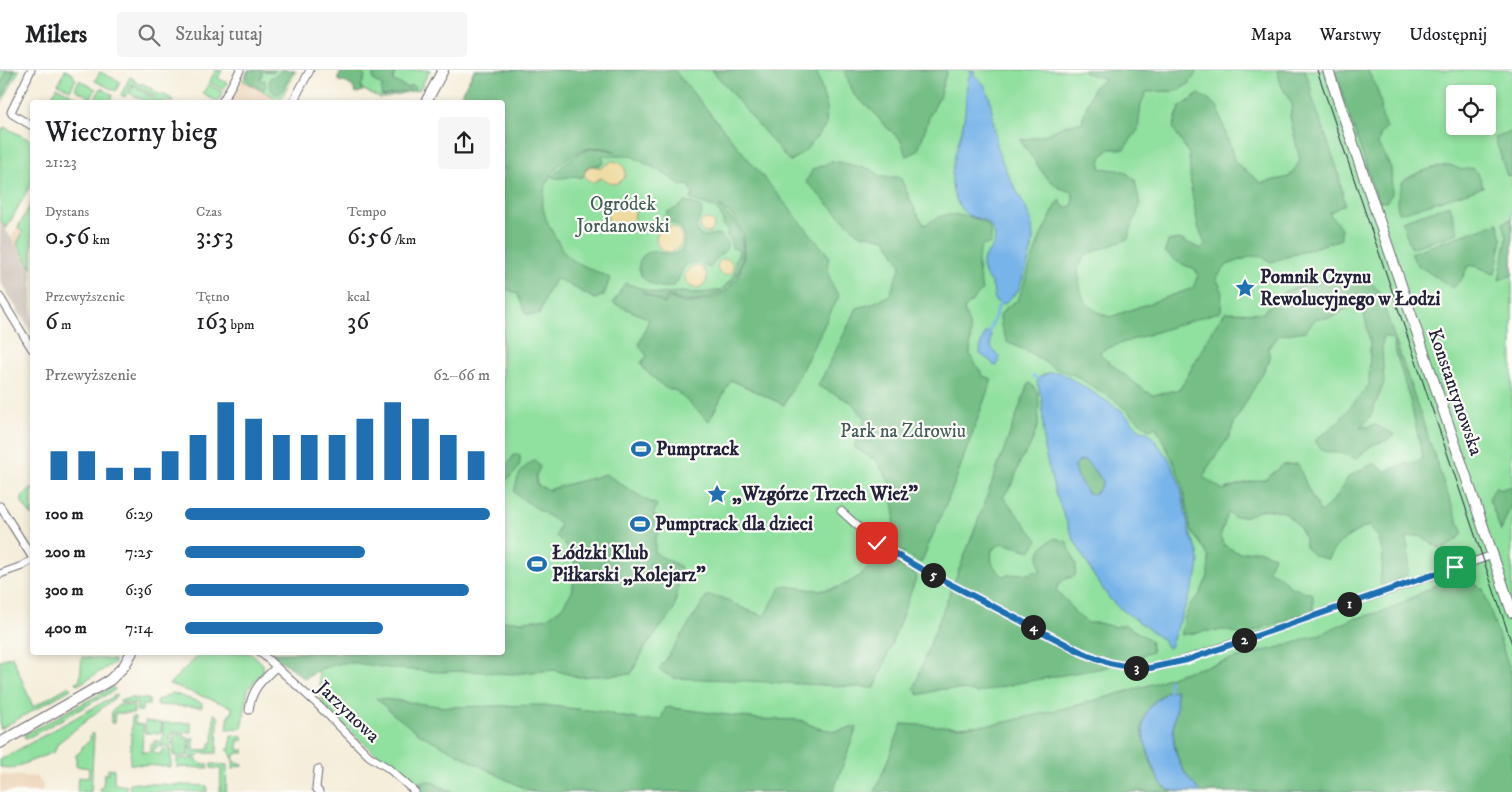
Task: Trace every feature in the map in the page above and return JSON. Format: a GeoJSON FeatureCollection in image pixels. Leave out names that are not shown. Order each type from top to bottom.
{"type":"FeatureCollection","features":[{"type":"Feature","properties":{"kind":"main road"},"geometry":{"type":"LineString","coordinates":[[427,100],[443,70]]}},
{"type":"Feature","properties":{"kind":"main road","name":"Konstantynowska"},"geometry":{"type":"LineString","coordinates":[[1328,70],[1512,612]]}},
{"type":"Feature","properties":{"kind":"main road"},"geometry":{"type":"LineString","coordinates":[[0,743],[110,680],[124,666],[130,655]]}},
{"type":"Feature","properties":{"kind":"street"},"geometry":{"type":"LineString","coordinates":[[30,125],[11,112],[32,70]]}},
{"type":"Feature","properties":{"kind":"street"},"geometry":{"type":"LineString","coordinates":[[223,100],[240,70]]}},
{"type":"Feature","properties":{"kind":"street"},"geometry":{"type":"LineString","coordinates":[[294,100],[310,70]]}},
{"type":"Feature","properties":{"kind":"street"},"geometry":{"type":"LineString","coordinates":[[0,297],[30,346]]}},
{"type":"Feature","properties":{"kind":"street"},"geometry":{"type":"LineString","coordinates":[[0,506],[30,555]]}},
{"type":"Feature","properties":{"kind":"street"},"geometry":{"type":"LineString","coordinates":[[842,511],[881,546],[925,571],[1081,652],[1109,663],[1139,669],[1187,660],[1493,555]]}},
{"type":"Feature","properties":{"kind":"street"},"geometry":{"type":"LineString","coordinates":[[0,574],[22,566],[30,560]]}},
{"type":"Feature","properties":{"kind":"street","name":"Jarzynowa"},"geometry":{"type":"LineString","coordinates":[[263,655],[317,704],[369,756],[388,768],[415,792]]}},
{"type":"Feature","properties":{"kind":"street"},"geometry":{"type":"LineString","coordinates":[[249,710],[250,700],[256,686],[276,667]]}},
{"type":"Feature","properties":{"kind":"street"},"geometry":{"type":"LineString","coordinates":[[318,769],[316,788],[319,792]]}},
{"type":"Feature","properties":{"kind":"shaded area"},"geometry":{"type":"Polygon","coordinates":[[[247,70],[298,70],[282,100],[232,100],[247,70]]]}},
{"type":"Feature","properties":{"kind":"shaded area"},"geometry":{"type":"Polygon","coordinates":[[[30,203],[30,269],[11,238],[30,203]]]}},
{"type":"Feature","properties":{"kind":"shaded area"},"geometry":{"type":"Polygon","coordinates":[[[0,220],[30,269],[30,330],[0,281],[0,220]]]}},
{"type":"Feature","properties":{"kind":"shaded area"},"geometry":{"type":"Polygon","coordinates":[[[0,775],[37,777],[43,785],[42,792],[0,792],[0,775]]]}},
{"type":"Feature","properties":{"kind":"green space"},"geometry":{"type":"Polygon","coordinates":[[[0,70],[19,70],[1,104],[0,104],[0,70]]]}},
{"type":"Feature","properties":{"kind":"green space"},"geometry":{"type":"Polygon","coordinates":[[[6,70],[15,70],[3,96],[0,98],[0,86],[6,70]]]}},
{"type":"Feature","properties":{"kind":"green space"},"geometry":{"type":"Polygon","coordinates":[[[65,70],[74,75],[73,77],[76,79],[70,90],[58,84],[65,70]]]}},
{"type":"Feature","properties":{"kind":"green space"},"geometry":{"type":"Polygon","coordinates":[[[216,70],[222,70],[218,78],[227,83],[224,90],[209,82],[216,70]]]}},
{"type":"Feature","properties":{"kind":"green space"},"geometry":{"type":"Polygon","coordinates":[[[248,70],[296,70],[280,100],[243,81],[248,70]]]}},
{"type":"Feature","properties":{"kind":"green space"},"geometry":{"type":"Polygon","coordinates":[[[249,70],[275,70],[274,72],[262,71],[261,81],[265,80],[266,83],[263,90],[253,86],[247,80],[249,70]]]}},
{"type":"Feature","properties":{"kind":"green space"},"geometry":{"type":"Polygon","coordinates":[[[281,70],[294,70],[281,92],[277,94],[269,86],[270,78],[280,73],[281,70]]]}},
{"type":"Feature","properties":{"kind":"green space"},"geometry":{"type":"Polygon","coordinates":[[[342,70],[360,70],[365,77],[361,86],[363,91],[357,93],[347,83],[339,81],[338,78],[342,70]]]}},
{"type":"Feature","properties":{"kind":"green space"},"geometry":{"type":"Polygon","coordinates":[[[343,70],[430,70],[419,90],[380,98],[340,78],[343,70]]]}},
{"type":"Feature","properties":{"kind":"green space"},"geometry":{"type":"Polygon","coordinates":[[[375,70],[396,70],[393,78],[394,81],[408,88],[410,85],[415,87],[415,89],[382,96],[382,86],[373,80],[375,70]]]}},
{"type":"Feature","properties":{"kind":"green space","name":"Park na Zdrowiu"},"geometry":{"type":"Polygon","coordinates":[[[474,70],[1512,70],[1512,792],[423,792],[410,778],[374,752],[323,706],[318,667],[297,655],[505,655],[505,100],[458,100],[474,70]]]}},
{"type":"Feature","properties":{"kind":"green space"},"geometry":{"type":"Polygon","coordinates":[[[475,70],[674,70],[829,256],[829,276],[839,296],[784,405],[731,380],[709,421],[675,390],[665,388],[644,369],[641,363],[647,356],[639,345],[649,319],[613,303],[625,283],[657,294],[701,293],[722,290],[734,273],[735,260],[739,252],[737,249],[732,248],[726,234],[728,235],[726,226],[724,227],[717,210],[690,199],[693,195],[690,186],[680,186],[680,184],[658,170],[631,156],[602,156],[604,162],[587,167],[582,178],[574,176],[552,177],[562,166],[581,152],[596,148],[580,151],[559,165],[551,175],[546,186],[543,208],[548,224],[566,255],[610,278],[604,295],[595,299],[556,278],[546,295],[539,315],[526,314],[517,293],[505,289],[505,100],[458,100],[475,70]],[[719,206],[737,226],[743,248],[740,268],[736,277],[722,291],[713,296],[690,302],[681,301],[668,295],[664,303],[642,292],[665,304],[669,297],[683,303],[693,303],[713,298],[726,291],[738,278],[744,255],[743,234],[730,213],[719,206]]]}},
{"type":"Feature","properties":{"kind":"green space"},"geometry":{"type":"Polygon","coordinates":[[[712,70],[816,70],[827,108],[826,125],[807,149],[790,162],[712,70]]]}},
{"type":"Feature","properties":{"kind":"green space"},"geometry":{"type":"Polygon","coordinates":[[[844,70],[947,70],[939,98],[930,115],[918,151],[907,156],[900,139],[883,124],[872,110],[854,95],[844,70]]]}},
{"type":"Feature","properties":{"kind":"green space"},"geometry":{"type":"Polygon","coordinates":[[[1083,70],[1198,70],[1189,84],[1177,91],[1146,92],[1141,105],[1138,130],[1124,149],[1109,149],[1101,158],[1100,168],[1124,171],[1135,180],[1140,205],[1128,239],[1085,255],[1078,269],[1080,286],[1088,305],[1110,317],[1193,288],[1198,275],[1195,269],[1179,263],[1165,252],[1168,241],[1180,239],[1201,249],[1205,244],[1198,226],[1191,188],[1189,154],[1173,128],[1179,108],[1199,94],[1217,106],[1235,162],[1261,183],[1289,177],[1300,161],[1290,116],[1292,104],[1282,87],[1277,70],[1305,70],[1311,94],[1337,168],[1345,204],[1329,213],[1341,228],[1341,239],[1271,262],[1262,257],[1252,256],[1227,265],[1216,278],[1222,290],[1221,311],[1116,345],[1101,351],[1100,354],[1145,391],[1153,395],[1180,389],[1225,312],[1264,313],[1266,308],[1277,304],[1283,292],[1347,272],[1357,274],[1373,285],[1379,292],[1446,490],[1463,534],[1443,550],[1420,536],[1407,537],[1408,574],[1391,583],[1380,585],[1383,557],[1379,538],[1368,526],[1345,539],[1335,548],[1328,559],[1314,556],[1305,547],[1305,538],[1297,524],[1284,512],[1264,509],[1246,516],[1233,517],[1228,512],[1220,537],[1225,546],[1239,553],[1258,550],[1274,556],[1268,570],[1279,576],[1291,587],[1313,594],[1313,611],[1242,635],[1225,630],[1181,635],[1185,617],[1191,603],[1199,596],[1208,576],[1209,558],[1191,531],[1182,484],[1156,427],[1150,430],[1113,399],[1074,375],[1054,368],[1029,352],[1007,342],[1001,326],[1000,315],[1008,306],[1018,300],[1041,235],[1059,200],[1065,208],[1073,205],[1073,192],[1059,188],[1045,176],[1020,140],[1045,134],[1066,125],[1082,123],[1094,86],[1105,79],[1085,73],[1083,70]],[[1360,301],[1331,318],[1316,318],[1306,331],[1280,335],[1268,348],[1270,360],[1235,421],[1229,437],[1203,477],[1223,490],[1240,484],[1266,479],[1283,465],[1298,464],[1308,489],[1321,513],[1337,496],[1348,477],[1374,463],[1385,471],[1423,458],[1411,404],[1392,339],[1383,336],[1384,383],[1370,417],[1360,428],[1376,425],[1395,435],[1385,441],[1372,445],[1356,459],[1342,453],[1323,451],[1315,441],[1339,421],[1369,385],[1370,343],[1360,301]]]}},
{"type":"Feature","properties":{"kind":"green space"},"geometry":{"type":"Polygon","coordinates":[[[1334,70],[1367,70],[1377,88],[1382,117],[1387,128],[1381,133],[1378,144],[1391,168],[1392,194],[1386,202],[1378,201],[1334,70]]]}},
{"type":"Feature","properties":{"kind":"green space"},"geometry":{"type":"Polygon","coordinates":[[[100,72],[120,82],[116,91],[95,81],[100,72]]]}},
{"type":"Feature","properties":{"kind":"green space"},"geometry":{"type":"Polygon","coordinates":[[[130,77],[141,85],[142,83],[153,91],[174,100],[153,100],[154,96],[132,84],[125,97],[121,95],[130,77]]]}},
{"type":"Feature","properties":{"kind":"green space"},"geometry":{"type":"Polygon","coordinates":[[[79,80],[96,89],[91,98],[75,89],[79,80]]]}},
{"type":"Feature","properties":{"kind":"green space"},"geometry":{"type":"Polygon","coordinates":[[[208,84],[223,92],[219,100],[214,100],[203,94],[208,84]]]}},
{"type":"Feature","properties":{"kind":"green space"},"geometry":{"type":"Polygon","coordinates":[[[133,86],[152,97],[150,100],[142,100],[129,93],[133,86]]]}},
{"type":"Feature","properties":{"kind":"green space"},"geometry":{"type":"Polygon","coordinates":[[[57,87],[82,100],[52,100],[50,99],[57,87]]]}},
{"type":"Feature","properties":{"kind":"green space"},"geometry":{"type":"Polygon","coordinates":[[[101,88],[113,95],[110,100],[94,100],[101,88]]]}},
{"type":"Feature","properties":{"kind":"green space"},"geometry":{"type":"Polygon","coordinates":[[[4,127],[30,140],[30,186],[6,229],[0,219],[0,135],[4,127]]]}},
{"type":"Feature","properties":{"kind":"green space"},"geometry":{"type":"Polygon","coordinates":[[[1512,131],[1512,175],[1507,176],[1495,138],[1512,131]]]}},
{"type":"Feature","properties":{"kind":"green space"},"geometry":{"type":"Polygon","coordinates":[[[834,161],[871,169],[882,177],[900,177],[924,225],[942,216],[961,215],[984,222],[989,226],[991,243],[982,246],[978,257],[982,291],[964,309],[971,332],[970,355],[983,376],[992,379],[952,490],[921,563],[890,545],[895,513],[890,483],[877,461],[854,447],[865,418],[851,402],[818,386],[857,308],[890,295],[901,265],[886,239],[857,233],[806,182],[813,169],[834,161]]]}},
{"type":"Feature","properties":{"kind":"green space"},"geometry":{"type":"Polygon","coordinates":[[[1450,165],[1462,170],[1473,168],[1480,177],[1483,187],[1404,212],[1398,212],[1397,200],[1403,181],[1425,170],[1450,165]]]}},
{"type":"Feature","properties":{"kind":"green space"},"geometry":{"type":"Polygon","coordinates":[[[686,201],[701,207],[702,214],[696,226],[699,235],[705,237],[715,234],[721,235],[727,242],[727,248],[710,268],[699,263],[691,263],[683,268],[677,283],[674,285],[664,287],[653,285],[641,274],[639,268],[640,260],[643,256],[652,252],[671,254],[682,250],[683,231],[665,218],[667,212],[677,208],[686,201]]]}},
{"type":"Feature","properties":{"kind":"green space"},"geometry":{"type":"Polygon","coordinates":[[[1450,205],[1458,233],[1411,248],[1402,221],[1450,205]]]}},
{"type":"Feature","properties":{"kind":"green space"},"geometry":{"type":"Polygon","coordinates":[[[30,206],[30,266],[17,244],[23,232],[18,228],[30,206]]]}},
{"type":"Feature","properties":{"kind":"green space"},"geometry":{"type":"Polygon","coordinates":[[[1512,219],[1512,275],[1499,280],[1507,237],[1503,222],[1512,219]]]}},
{"type":"Feature","properties":{"kind":"green space"},"geometry":{"type":"Polygon","coordinates":[[[1498,223],[1502,239],[1495,274],[1479,267],[1468,266],[1462,279],[1453,288],[1416,264],[1411,253],[1413,252],[1498,223]]]}},
{"type":"Feature","properties":{"kind":"green space"},"geometry":{"type":"Polygon","coordinates":[[[1030,383],[1038,392],[1038,425],[1030,447],[1021,459],[1013,483],[1003,497],[1038,540],[1030,551],[1002,543],[992,550],[993,565],[1003,576],[1022,573],[1029,574],[1034,571],[1040,573],[1039,553],[1042,547],[1055,538],[1067,542],[1076,565],[1075,576],[1063,580],[1056,591],[1067,601],[1076,614],[1088,623],[1099,623],[1113,627],[1125,625],[1150,640],[1152,652],[1103,668],[1018,683],[977,693],[965,690],[941,689],[919,695],[914,689],[924,659],[973,534],[1028,384],[1030,383]]]}},
{"type":"Feature","properties":{"kind":"green space"},"geometry":{"type":"Polygon","coordinates":[[[515,454],[520,455],[518,469],[505,481],[505,465],[515,454]]]}},
{"type":"Feature","properties":{"kind":"green space"},"geometry":{"type":"Polygon","coordinates":[[[535,460],[540,467],[536,476],[537,485],[549,490],[605,474],[657,505],[653,515],[664,521],[655,539],[655,553],[681,567],[674,610],[646,646],[631,674],[578,677],[554,670],[512,674],[467,671],[439,672],[342,663],[320,669],[305,679],[274,655],[505,655],[505,621],[547,618],[561,608],[572,592],[576,567],[568,548],[556,536],[560,525],[514,492],[520,473],[535,460]]]}},
{"type":"Feature","properties":{"kind":"green space"},"geometry":{"type":"Polygon","coordinates":[[[1080,461],[1086,461],[1103,481],[1094,496],[1086,492],[1077,476],[1075,464],[1080,461]]]}},
{"type":"Feature","properties":{"kind":"green space"},"geometry":{"type":"Polygon","coordinates":[[[1496,486],[1499,490],[1512,486],[1512,502],[1501,531],[1489,499],[1496,486]]]}},
{"type":"Feature","properties":{"kind":"green space"},"geometry":{"type":"Polygon","coordinates":[[[30,490],[30,513],[22,501],[30,490]]]}},
{"type":"Feature","properties":{"kind":"green space"},"geometry":{"type":"Polygon","coordinates":[[[880,553],[917,576],[875,688],[674,678],[659,670],[707,596],[720,597],[764,616],[782,586],[820,590],[847,584],[869,567],[880,553]]]}},
{"type":"Feature","properties":{"kind":"green space"},"geometry":{"type":"Polygon","coordinates":[[[1453,575],[1463,577],[1483,589],[1512,676],[1512,792],[1201,792],[1188,777],[1179,760],[1173,732],[1176,691],[1166,691],[1152,703],[1142,724],[1142,731],[1152,766],[1160,781],[1172,792],[875,792],[902,724],[957,727],[997,724],[1078,705],[1146,686],[1185,672],[1291,644],[1320,634],[1353,619],[1388,610],[1453,575]]]}},
{"type":"Feature","properties":{"kind":"green space"},"geometry":{"type":"Polygon","coordinates":[[[199,655],[253,655],[263,664],[263,671],[248,689],[242,728],[227,729],[229,714],[232,714],[232,707],[169,684],[199,655]]]}},
{"type":"Feature","properties":{"kind":"green space"},"geometry":{"type":"Polygon","coordinates":[[[12,656],[33,707],[69,686],[71,689],[0,729],[0,660],[12,656]]]}},
{"type":"Feature","properties":{"kind":"green space"},"geometry":{"type":"Polygon","coordinates":[[[82,657],[114,660],[114,663],[78,685],[76,682],[80,680],[82,657]]]}},
{"type":"Feature","properties":{"kind":"green space"},"geometry":{"type":"Polygon","coordinates":[[[113,687],[115,690],[26,739],[24,735],[113,687]]]}},
{"type":"Feature","properties":{"kind":"green space"},"geometry":{"type":"Polygon","coordinates":[[[172,693],[202,703],[202,707],[156,705],[157,700],[172,693]]]}},
{"type":"Feature","properties":{"kind":"green space"},"geometry":{"type":"Polygon","coordinates":[[[116,695],[58,743],[54,752],[13,768],[0,767],[0,760],[116,695]]]}},
{"type":"Feature","properties":{"kind":"green space"},"geometry":{"type":"Polygon","coordinates":[[[129,698],[148,699],[149,705],[142,705],[142,711],[137,711],[137,704],[121,703],[120,701],[129,698]]]}},
{"type":"Feature","properties":{"kind":"green space"},"geometry":{"type":"Polygon","coordinates":[[[376,698],[447,707],[541,705],[605,712],[644,720],[661,719],[666,707],[759,719],[800,720],[818,728],[835,731],[857,727],[833,792],[533,792],[418,733],[376,698]]]}},
{"type":"Feature","properties":{"kind":"green space"},"geometry":{"type":"Polygon","coordinates":[[[119,705],[134,706],[134,713],[115,713],[114,723],[111,723],[112,711],[119,705]]]}},
{"type":"Feature","properties":{"kind":"green space"},"geometry":{"type":"Polygon","coordinates":[[[214,714],[218,716],[217,753],[201,753],[197,757],[190,757],[191,738],[194,738],[194,751],[210,749],[210,743],[213,743],[214,714]]]}},
{"type":"Feature","properties":{"kind":"green space"},"geometry":{"type":"Polygon","coordinates":[[[132,717],[135,717],[135,724],[143,725],[142,752],[150,752],[151,744],[155,744],[155,740],[160,741],[160,747],[155,747],[154,753],[161,754],[162,750],[171,749],[171,767],[130,764],[132,717]]]}},
{"type":"Feature","properties":{"kind":"green space"},"geometry":{"type":"Polygon","coordinates":[[[145,721],[162,723],[161,733],[145,733],[145,721]]]}},
{"type":"Feature","properties":{"kind":"green space"},"geometry":{"type":"Polygon","coordinates":[[[163,723],[191,723],[191,732],[172,732],[168,739],[172,739],[171,747],[162,747],[163,723]]]}},
{"type":"Feature","properties":{"kind":"green space"},"geometry":{"type":"Polygon","coordinates":[[[92,733],[94,734],[91,792],[77,792],[78,777],[88,778],[89,768],[76,766],[76,755],[91,739],[89,736],[92,733]]]}},
{"type":"Feature","properties":{"kind":"green space"},"geometry":{"type":"Polygon","coordinates":[[[174,734],[184,734],[184,738],[189,738],[188,756],[174,756],[174,734]]]}},
{"type":"Feature","properties":{"kind":"green space"},"geometry":{"type":"Polygon","coordinates":[[[231,735],[241,736],[244,740],[238,740],[238,750],[244,750],[244,753],[238,753],[233,757],[235,762],[243,764],[243,766],[237,766],[233,770],[233,758],[227,749],[230,749],[231,735]]]}},
{"type":"Feature","properties":{"kind":"green space"},"geometry":{"type":"Polygon","coordinates":[[[177,758],[196,759],[201,764],[208,764],[208,768],[177,767],[177,758]]]}},
{"type":"Feature","properties":{"kind":"green space"},"geometry":{"type":"Polygon","coordinates":[[[211,764],[227,765],[226,792],[220,792],[221,769],[211,768],[211,764]]]}},
{"type":"Feature","properties":{"kind":"green space"},"geometry":{"type":"Polygon","coordinates":[[[108,769],[114,769],[114,784],[127,786],[126,792],[101,792],[100,788],[103,787],[104,774],[108,774],[108,769]]]}},
{"type":"Feature","properties":{"kind":"green space"},"geometry":{"type":"Polygon","coordinates":[[[430,781],[452,792],[422,792],[414,782],[430,781]]]}},
{"type":"Feature","properties":{"kind":"green space"},"geometry":{"type":"Polygon","coordinates":[[[130,783],[207,786],[207,792],[130,792],[130,783]]]}},
{"type":"Feature","properties":{"kind":"sand"},"geometry":{"type":"Polygon","coordinates":[[[612,161],[618,162],[624,168],[625,176],[623,179],[614,184],[601,178],[594,182],[587,180],[584,174],[588,167],[601,168],[612,161]]]}},
{"type":"Feature","properties":{"kind":"sand"},"geometry":{"type":"Polygon","coordinates":[[[621,200],[631,204],[635,214],[631,224],[621,228],[611,224],[607,214],[611,204],[621,200]]]}},
{"type":"Feature","properties":{"kind":"sand"},"geometry":{"type":"Polygon","coordinates":[[[704,219],[710,219],[714,226],[710,233],[704,233],[700,229],[700,223],[704,219]]]}},
{"type":"Feature","properties":{"kind":"sand"},"geometry":{"type":"Polygon","coordinates":[[[669,226],[678,230],[682,239],[678,248],[669,252],[660,248],[656,239],[660,230],[669,226]]]}},
{"type":"Feature","properties":{"kind":"sand"},"geometry":{"type":"Polygon","coordinates":[[[722,259],[728,259],[733,264],[731,273],[722,275],[717,270],[717,264],[722,259]]]}},
{"type":"Feature","properties":{"kind":"sand"},"geometry":{"type":"Polygon","coordinates":[[[696,266],[704,269],[707,277],[704,285],[696,288],[688,285],[685,277],[688,269],[696,266]]]}},
{"type":"Feature","properties":{"kind":"water"},"geometry":{"type":"Polygon","coordinates":[[[971,70],[974,70],[974,76],[984,84],[990,99],[998,151],[1006,171],[1026,208],[1032,226],[1032,249],[1026,270],[1018,291],[1004,304],[995,301],[992,285],[982,268],[983,261],[995,241],[993,231],[983,220],[970,216],[963,211],[956,200],[953,189],[953,166],[964,119],[966,89],[971,70]]]}},
{"type":"Feature","properties":{"kind":"water"},"geometry":{"type":"Polygon","coordinates":[[[986,332],[991,334],[991,347],[1000,357],[997,366],[980,354],[981,343],[986,332]]]}},
{"type":"Feature","properties":{"kind":"water"},"geometry":{"type":"Polygon","coordinates":[[[1060,372],[1121,410],[1139,429],[1149,433],[1169,459],[1180,484],[1190,534],[1198,552],[1199,562],[1197,576],[1168,648],[1162,639],[1110,599],[1094,576],[1073,538],[1055,492],[1044,449],[1042,399],[1037,382],[1041,376],[1060,372]],[[1080,461],[1075,465],[1075,473],[1086,492],[1094,495],[1103,481],[1086,461],[1080,461]]]}},
{"type":"Feature","properties":{"kind":"water"},"geometry":{"type":"Polygon","coordinates":[[[1176,690],[1173,731],[1178,760],[1188,777],[1201,792],[1174,791],[1164,787],[1152,763],[1146,745],[1143,728],[1147,712],[1151,705],[1159,698],[1167,692],[1176,690]]]}},
{"type":"Feature","properties":{"kind":"waterway"},"geometry":{"type":"LineString","coordinates":[[989,333],[1000,302]]}},
{"type":"Feature","properties":{"kind":"waterway"},"geometry":{"type":"LineString","coordinates":[[1033,376],[1039,379]]}},
{"type":"Feature","properties":{"kind":"waterway"},"geometry":{"type":"LineString","coordinates":[[1169,680],[1169,691]]}},
{"type":"Feature","properties":{"kind":"tram line"},"geometry":{"type":"LineString","coordinates":[[1317,70],[1512,644]]}},
{"type":"Feature","properties":{"kind":"place","name":"Pomnik Czynu Rewolucyjnego w Łodzi"},"geometry":{"type":"Point","coordinates":[1245,288]}},
{"type":"Feature","properties":{"kind":"place","name":"Pumptrack"},"geometry":{"type":"Point","coordinates":[641,449]}},
{"type":"Feature","properties":{"kind":"place","name":"„Wzgórze Trzech Wież”"},"geometry":{"type":"Point","coordinates":[717,494]}},
{"type":"Feature","properties":{"kind":"place","name":"Pumptrack dla dzieci"},"geometry":{"type":"Point","coordinates":[640,524]}},
{"type":"Feature","properties":{"kind":"place","name":"Łódzki Klub Piłkarski „Kolejarz”"},"geometry":{"type":"Point","coordinates":[537,564]}},
{"type":"Feature","properties":{"kind":"route"},"geometry":{"type":"LineString","coordinates":[[877,543],[925,571],[1081,652],[1109,663],[1139,669],[1187,660],[1455,567]]}},
{"type":"Feature","properties":{"kind":"park label","name":"Ogródek Jordanowski"},"geometry":{"type":"Point","coordinates":[623,215]}}]}
